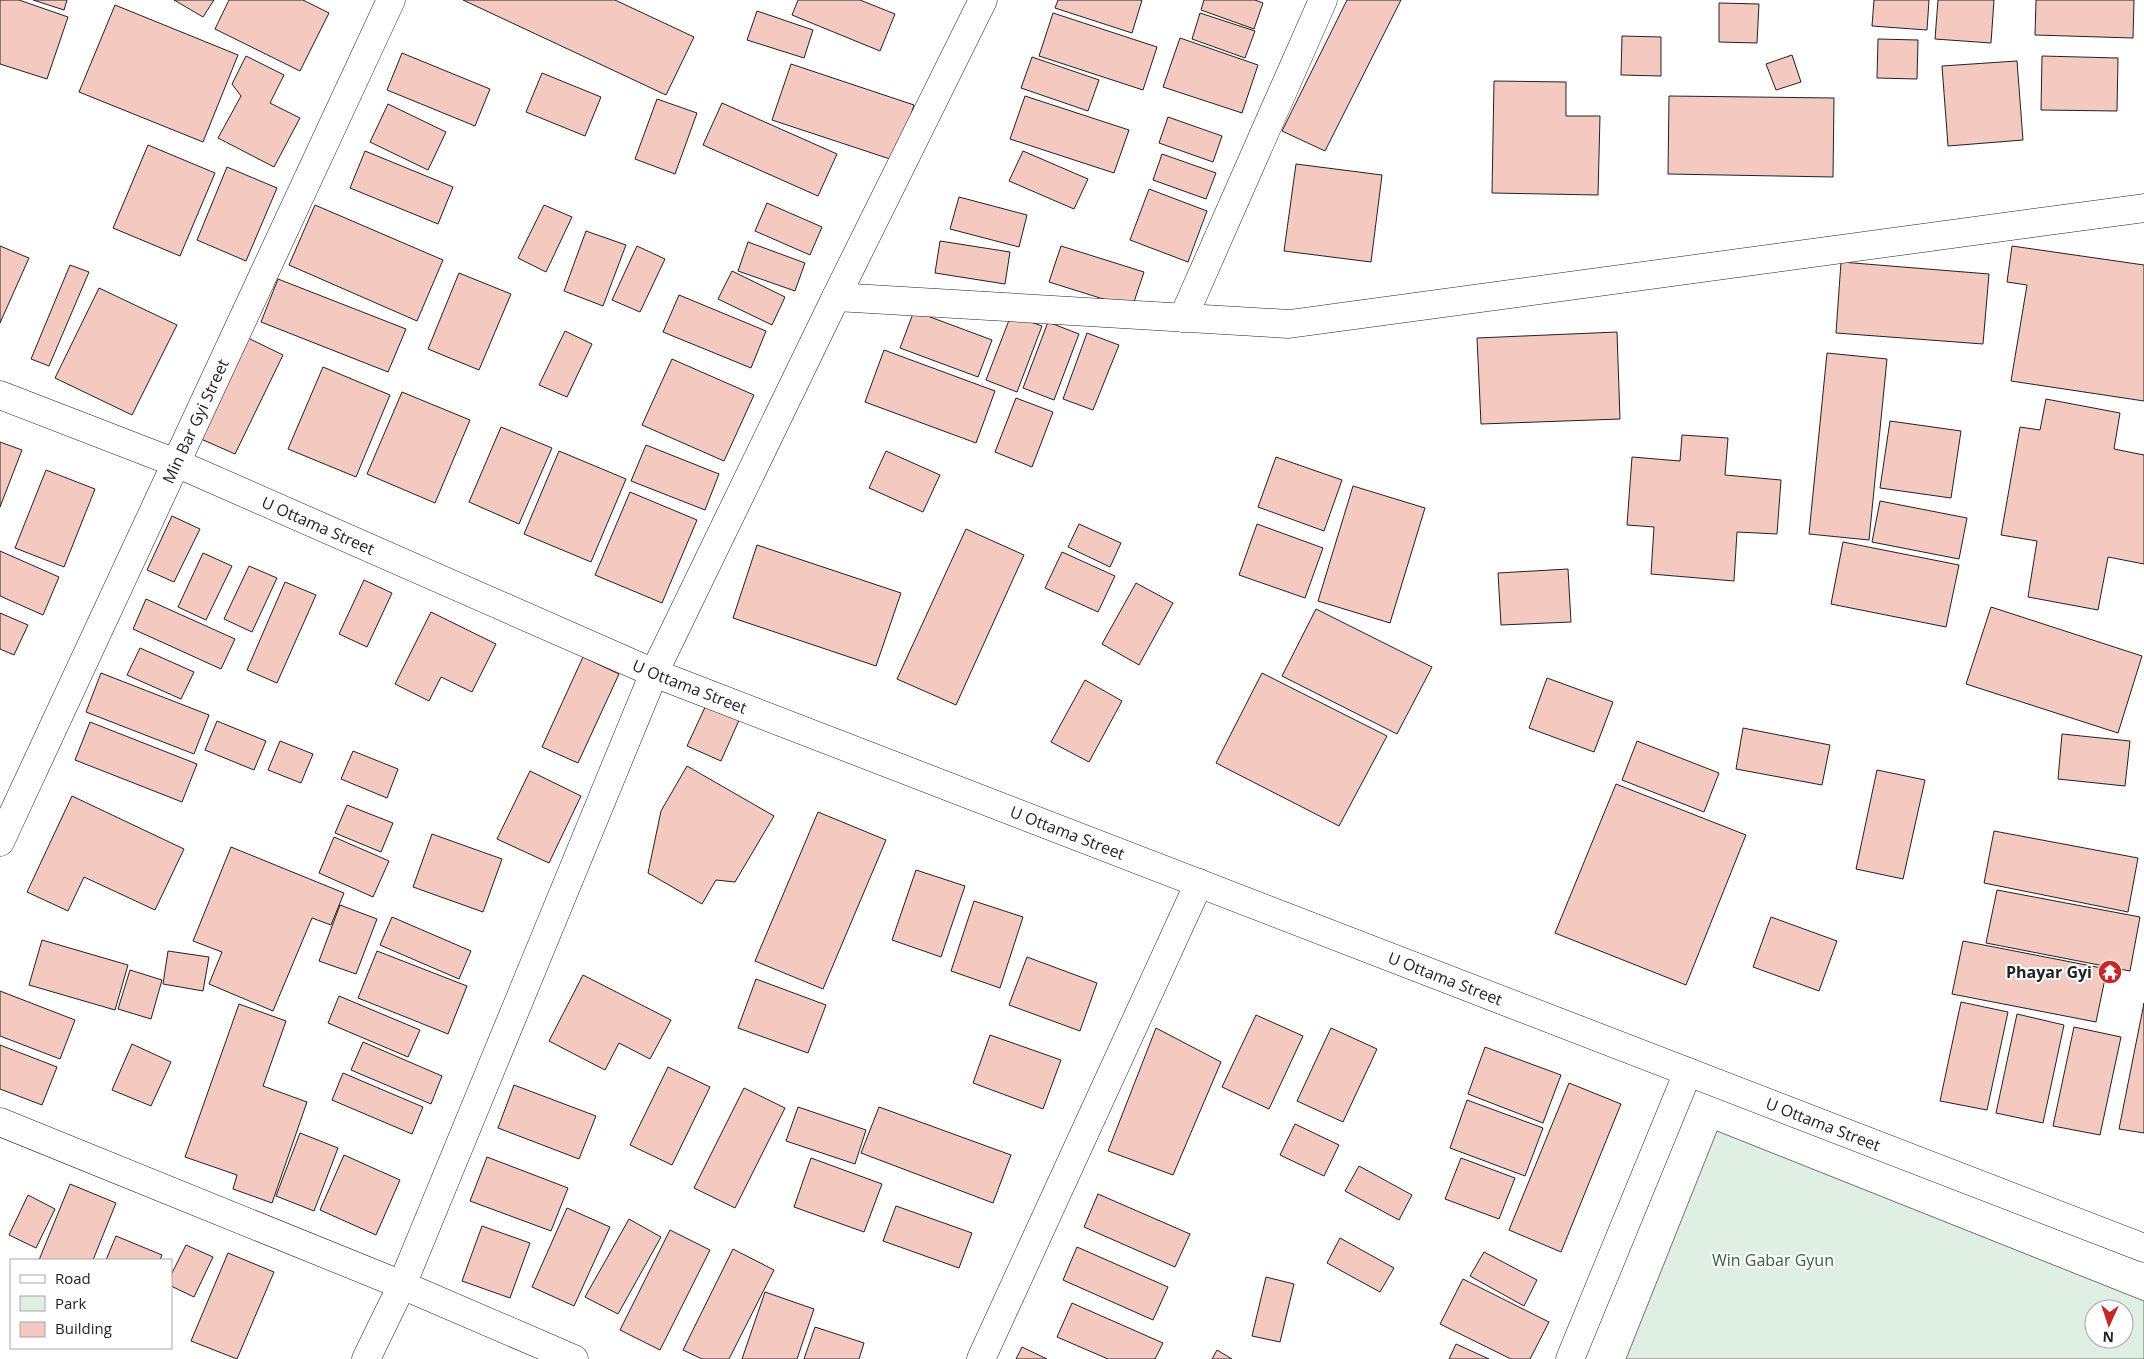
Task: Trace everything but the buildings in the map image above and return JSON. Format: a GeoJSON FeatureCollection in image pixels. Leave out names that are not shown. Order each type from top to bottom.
{"type":"FeatureCollection","features":[{"type":"Feature","properties":{"kind":"street","name":"Min Bar Gyi Street"},"geometry":{"type":"LineString","coordinates":[[0,842],[391,0]]}},
{"type":"Feature","properties":{"kind":"street"},"geometry":{"type":"LineString","coordinates":[[366,1359],[402,1285],[654,673],[983,0]]}},
{"type":"Feature","properties":{"kind":"street"},"geometry":{"type":"LineString","coordinates":[[1183,318],[1323,0]]}},
{"type":"Feature","properties":{"kind":"street"},"geometry":{"type":"LineString","coordinates":[[836,298],[1289,324],[2144,208]]}},
{"type":"Feature","properties":{"kind":"street","name":"U Ottama Street"},"geometry":{"type":"LineString","coordinates":[[0,395],[176,463],[654,673],[2144,1248]]}},
{"type":"Feature","properties":{"kind":"street"},"geometry":{"type":"LineString","coordinates":[[981,1359],[1199,883]]}},
{"type":"Feature","properties":{"kind":"street"},"geometry":{"type":"LineString","coordinates":[[1570,1359],[1688,1072]]}},
{"type":"Feature","properties":{"kind":"street"},"geometry":{"type":"LineString","coordinates":[[0,1122],[402,1285],[574,1359]]}},
{"type":"Feature","properties":{"kind":"green space","name":"Win Gabar Gyun"},"geometry":{"type":"Polygon","coordinates":[[[1717,1131],[2144,1301],[2144,1359],[1626,1359],[1717,1131]]]}},
{"type":"Feature","properties":{"kind":"place","name":"Phayar Gyi"},"geometry":{"type":"Point","coordinates":[2110,972]}}]}
